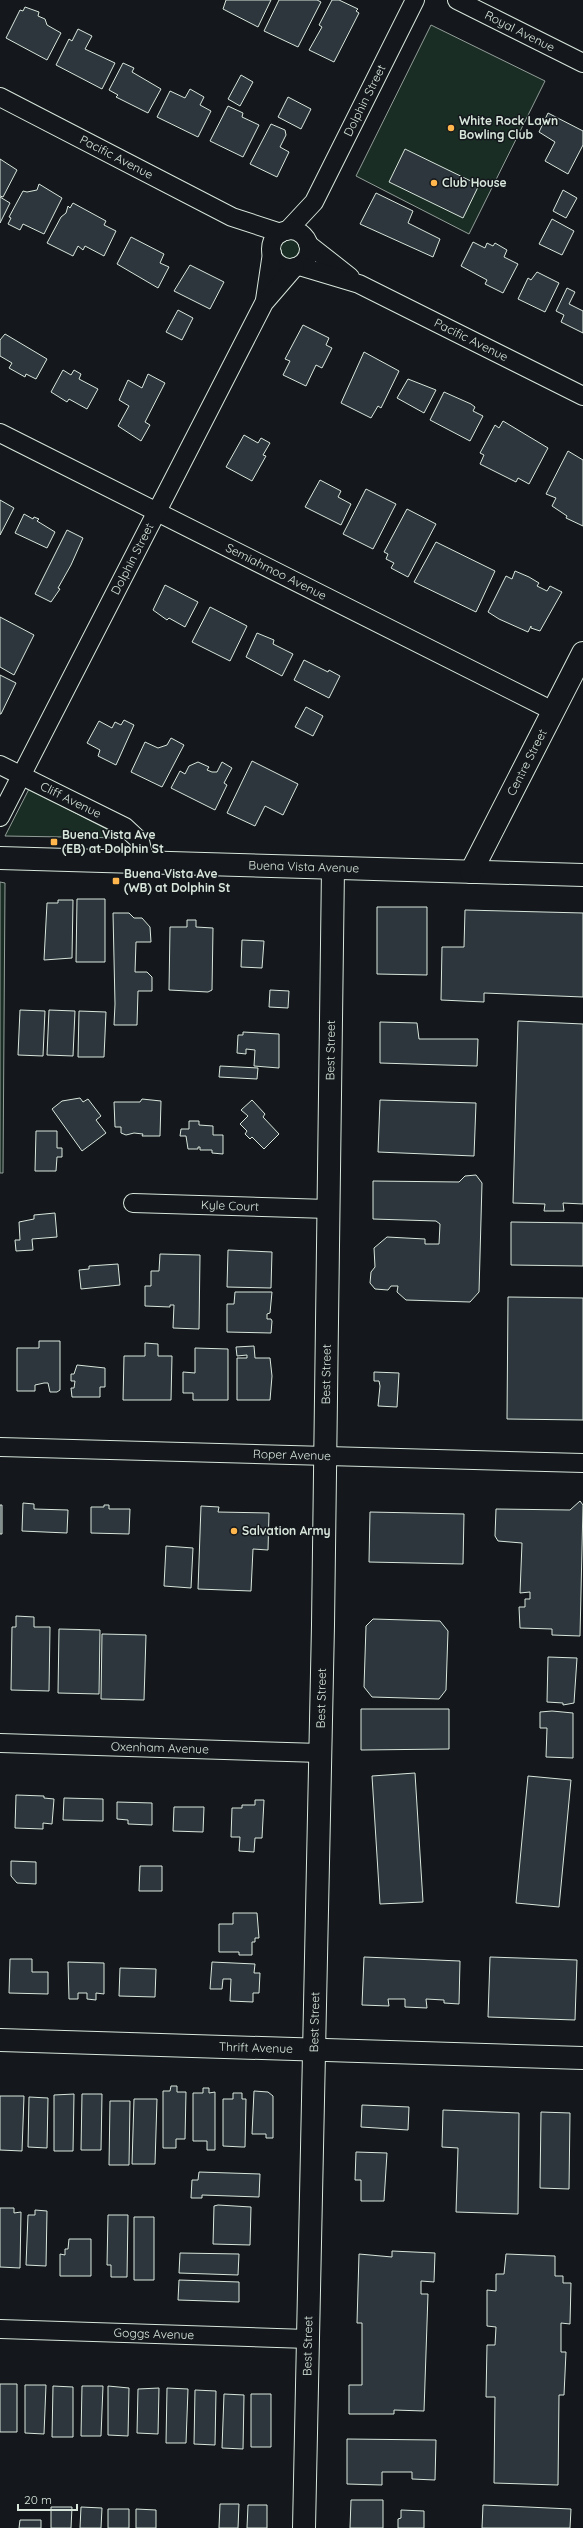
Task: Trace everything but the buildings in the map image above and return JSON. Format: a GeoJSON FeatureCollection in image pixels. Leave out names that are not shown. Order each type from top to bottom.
{"type":"FeatureCollection","features":[{"type":"Feature","properties":{"kind":"street","name":"Dolphin Street"},"geometry":{"type":"LineString","coordinates":[[308,242],[314,202],[415,0]]}},
{"type":"Feature","properties":{"kind":"street","name":"Royal Avenue"},"geometry":{"type":"LineString","coordinates":[[457,0],[583,63]]}},
{"type":"Feature","properties":{"kind":"street","name":"Pacific Avenue"},"geometry":{"type":"LineString","coordinates":[[0,97],[232,217],[284,232]]}},
{"type":"Feature","properties":{"kind":"street","name":"Dolphin Street"},"geometry":{"type":"LineString","coordinates":[[284,232],[314,202]]}},
{"type":"Feature","properties":{"kind":"street","name":"Pacific Avenue"},"geometry":{"type":"LineString","coordinates":[[232,217],[272,251]]}},
{"type":"Feature","properties":{"kind":"street"},"geometry":{"type":"LineString","coordinates":[[284,232],[298,232],[308,242],[308,254],[297,266],[282,266],[274,258],[272,251],[273,241],[284,232]]}},
{"type":"Feature","properties":{"kind":"street","name":"Pacific Avenue"},"geometry":{"type":"LineString","coordinates":[[308,242],[359,284]]}},
{"type":"Feature","properties":{"kind":"street","name":"Dolphin Street"},"geometry":{"type":"LineString","coordinates":[[265,300],[272,251]]}},
{"type":"Feature","properties":{"kind":"street","name":"Dolphin Street"},"geometry":{"type":"LineString","coordinates":[[0,817],[155,511],[265,300],[297,266]]}},
{"type":"Feature","properties":{"kind":"street","name":"Pacific Avenue"},"geometry":{"type":"LineString","coordinates":[[297,266],[359,284],[583,396]]}},
{"type":"Feature","properties":{"kind":"street","name":"Semiahmoo Avenue"},"geometry":{"type":"LineString","coordinates":[[0,433],[553,710]]}},
{"type":"Feature","properties":{"kind":"street","name":"Centre Street"},"geometry":{"type":"LineString","coordinates":[[471,872],[583,653]]}},
{"type":"Feature","properties":{"kind":"street","name":"Cliff Avenue"},"geometry":{"type":"LineString","coordinates":[[0,765],[125,827],[140,841],[145,862]]}},
{"type":"Feature","properties":{"kind":"street","name":"Buena Vista Avenue"},"geometry":{"type":"LineString","coordinates":[[0,858],[583,875]]}},
{"type":"Feature","properties":{"kind":"street","name":"Best Street"},"geometry":{"type":"LineString","coordinates":[[304,2528],[320,1753],[333,868]]}},
{"type":"Feature","properties":{"kind":"street","name":"Kyle Court"},"geometry":{"type":"LineString","coordinates":[[133,1203],[328,1209]]}},
{"type":"Feature","properties":{"kind":"street","name":"Roper Avenue"},"geometry":{"type":"LineString","coordinates":[[0,1447],[583,1463]]}},
{"type":"Feature","properties":{"kind":"street","name":"Oxenham Avenue"},"geometry":{"type":"LineString","coordinates":[[0,1743],[320,1753]]}},
{"type":"Feature","properties":{"kind":"street","name":"Thrift Avenue"},"geometry":{"type":"LineString","coordinates":[[0,2040],[583,2058]]}},
{"type":"Feature","properties":{"kind":"street","name":"Goggs Avenue"},"geometry":{"type":"LineString","coordinates":[[0,2329],[308,2339]]}},
{"type":"Feature","properties":{"kind":"green space","name":"White Rock Lawn Bowling Club"},"geometry":{"type":"Polygon","coordinates":[[[431,25],[545,81],[469,234],[356,176],[431,25]]]}},
{"type":"Feature","properties":{"kind":"green space"},"geometry":{"type":"Polygon","coordinates":[[[290,233],[302,238],[307,250],[302,262],[290,267],[278,262],[273,250],[278,238],[290,233]]]}},
{"type":"Feature","properties":{"kind":"green space"},"geometry":{"type":"Polygon","coordinates":[[[29,789],[124,838],[5,836],[29,789]]]}},
{"type":"Feature","properties":{"kind":"green space"},"geometry":{"type":"Polygon","coordinates":[[[0,882],[5,883],[3,1173],[0,1173],[0,882]]]}},
{"type":"Feature","properties":{"kind":"place","name":"White Rock Lawn Bowling Club"},"geometry":{"type":"Point","coordinates":[451,128]}},
{"type":"Feature","properties":{"kind":"place","name":"Club House"},"geometry":{"type":"Point","coordinates":[434,183]}},
{"type":"Feature","properties":{"kind":"place","name":"Buena Vista Ave (EB) at Dolphin St"},"geometry":{"type":"Point","coordinates":[54,842]}},
{"type":"Feature","properties":{"kind":"place","name":"Buena Vista Ave (WB) at Dolphin St"},"geometry":{"type":"Point","coordinates":[116,881]}},
{"type":"Feature","properties":{"kind":"place","name":"Salvation Army"},"geometry":{"type":"Point","coordinates":[234,1531]}}]}
